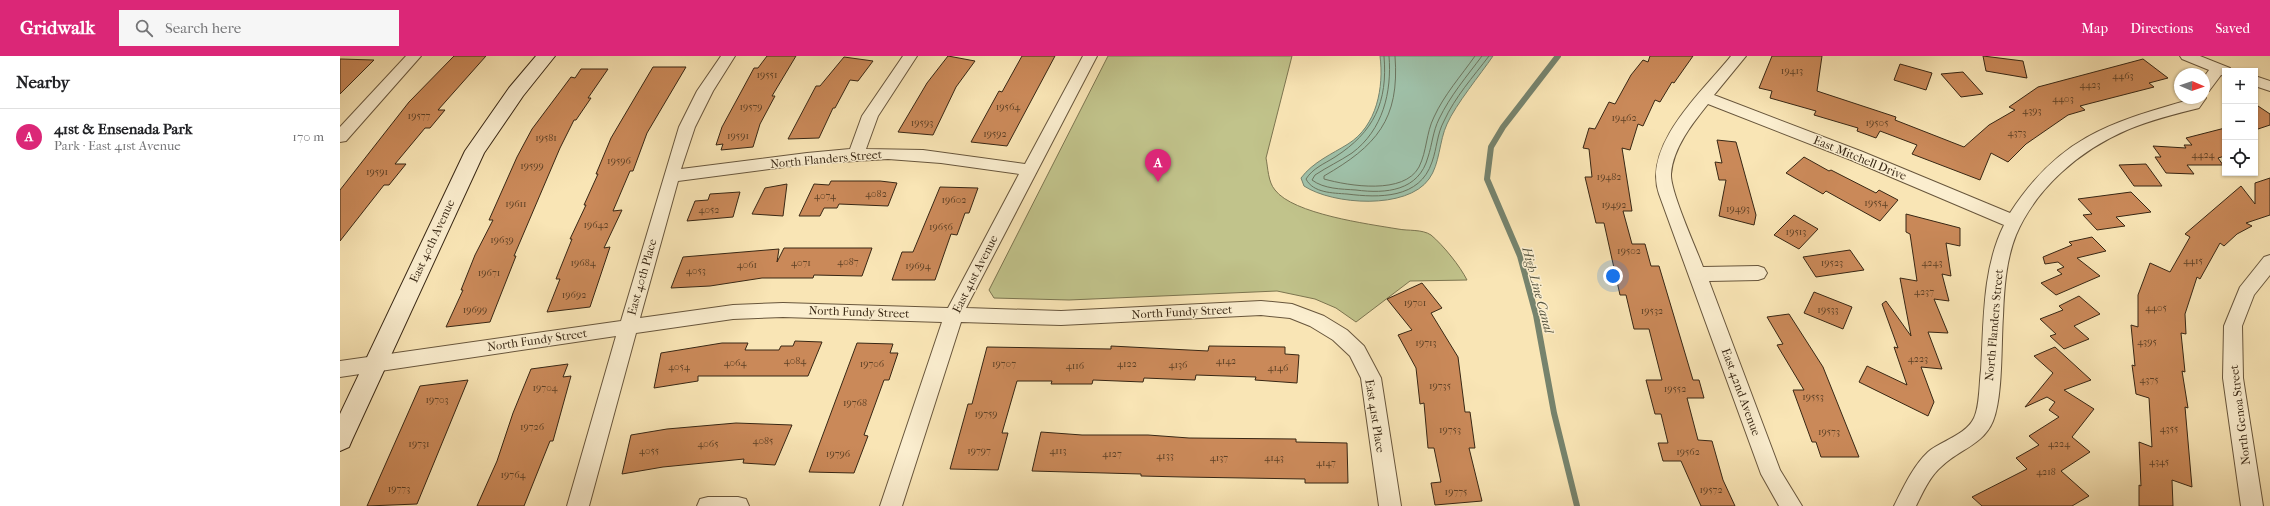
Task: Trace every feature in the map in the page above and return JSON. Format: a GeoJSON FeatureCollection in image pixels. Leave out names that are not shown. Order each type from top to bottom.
{"type":"FeatureCollection","features":[{"type":"Feature","properties":{"kind":"street"},"geometry":{"type":"LineString","coordinates":[[340,137],[414,56]]}},
{"type":"Feature","properties":{"kind":"street","name":"East 40th Avenue"},"geometry":{"type":"LineString","coordinates":[[340,440],[475,151],[516,92],[546,56]]}},
{"type":"Feature","properties":{"kind":"street","name":"East 40th Place"},"geometry":{"type":"LineString","coordinates":[[578,506],[671,176],[687,127],[705,91],[728,56]]}},
{"type":"Feature","properties":{"kind":"street"},"geometry":{"type":"LineString","coordinates":[[856,155],[870,116],[910,56]]}},
{"type":"Feature","properties":{"kind":"street","name":"East 41st Avenue"},"geometry":{"type":"LineString","coordinates":[[891,506],[954,314],[1090,56]]}},
{"type":"Feature","properties":{"kind":"street","name":"East 42nd Avenue"},"geometry":{"type":"LineString","coordinates":[[1739,56],[1704,97],[1672,144],[1663,174],[1771,474],[1791,506]]}},
{"type":"Feature","properties":{"kind":"street"},"geometry":{"type":"LineString","coordinates":[[2187,56],[2221,70],[2210,82]]}},
{"type":"Feature","properties":{"kind":"street"},"geometry":{"type":"LineString","coordinates":[[2258,82],[2270,86]]}},
{"type":"Feature","properties":{"kind":"street","name":"East Mitchell Drive"},"geometry":{"type":"LineString","coordinates":[[1704,97],[1857,156],[2014,222]]}},
{"type":"Feature","properties":{"kind":"street","name":"North Flanders Street"},"geometry":{"type":"LineString","coordinates":[[1905,506],[1914,488],[1934,459],[1964,442],[1983,421],[1989,388],[1994,298],[1999,266],[2007,238],[2014,222],[2027,201],[2050,174],[2075,152],[2121,127],[2194,104]]}},
{"type":"Feature","properties":{"kind":"street","name":"North Flanders Street"},"geometry":{"type":"LineString","coordinates":[[671,176],[856,155],[935,157],[1029,170]]}},
{"type":"Feature","properties":{"kind":"street","name":"North Genoa Street"},"geometry":{"type":"LineString","coordinates":[[2252,506],[2233,378],[2234,326],[2246,292],[2270,262]]}},
{"type":"Feature","properties":{"kind":"street"},"geometry":{"type":"LineString","coordinates":[[1698,274],[1758,273]]}},
{"type":"Feature","properties":{"kind":"street","name":"North Fundy Street"},"geometry":{"type":"LineString","coordinates":[[340,369],[628,326],[733,312],[783,310],[1061,318],[1261,308],[1292,311],[1317,321],[1340,335]]}},
{"type":"Feature","properties":{"kind":"street","name":"East 41st Place"},"geometry":{"type":"LineString","coordinates":[[1340,335],[1358,351],[1371,378],[1390,506]]}},
{"type":"Feature","properties":{"kind":"street"},"geometry":{"type":"LineString","coordinates":[[708,506],[738,506]]}},
{"type":"Feature","properties":{"kind":"shaded area"},"geometry":{"type":"Polygon","coordinates":[[[1108,56],[1292,56],[1266,158],[1270,179],[1275,190],[1284,198],[1298,206],[1314,212],[1351,221],[1427,233],[1436,239],[1446,250],[1456,262],[1467,280],[1410,281],[1356,322],[1336,308],[1315,299],[1277,291],[1069,300],[994,298],[989,290],[1108,56]]]}},
{"type":"Feature","properties":{"kind":"water"},"geometry":{"type":"Polygon","coordinates":[[[1380,56],[1493,56],[1451,116],[1444,131],[1433,173],[1419,189],[1404,196],[1387,200],[1369,201],[1333,197],[1304,186],[1301,178],[1311,167],[1348,144],[1366,127],[1372,116],[1379,93],[1381,80],[1380,56]]]}},
{"type":"Feature","properties":{"kind":"building"},"geometry":{"type":"Polygon","coordinates":[[[454,56],[486,56],[438,110],[445,110],[430,128],[425,128],[395,164],[406,164],[389,185],[384,185],[340,241],[340,190],[409,102],[454,56]]]}},
{"type":"Feature","properties":{"kind":"building"},"geometry":{"type":"Polygon","coordinates":[[[767,56],[796,56],[772,96],[775,96],[760,124],[753,147],[721,150],[723,144],[716,145],[722,127],[754,68],[758,68],[767,56]]]}},
{"type":"Feature","properties":{"kind":"building"},"geometry":{"type":"Polygon","coordinates":[[[948,56],[975,61],[956,87],[933,135],[898,132],[927,83],[948,56]]]}},
{"type":"Feature","properties":{"kind":"building"},"geometry":{"type":"Polygon","coordinates":[[[1022,56],[1055,56],[1007,146],[971,142],[999,91],[1002,92],[1022,56]]]}},
{"type":"Feature","properties":{"kind":"building"},"geometry":{"type":"Polygon","coordinates":[[[1650,56],[1693,56],[1674,83],[1672,82],[1660,102],[1655,100],[1643,126],[1638,124],[1630,150],[1622,148],[1632,211],[1623,211],[1632,244],[1645,244],[1651,266],[1659,266],[1693,380],[1699,380],[1704,398],[1687,398],[1698,440],[1712,441],[1723,480],[1735,506],[1701,506],[1681,461],[1663,461],[1658,443],[1668,443],[1661,414],[1655,414],[1646,380],[1662,380],[1649,329],[1634,329],[1626,295],[1620,295],[1604,223],[1596,223],[1585,177],[1592,177],[1589,149],[1583,148],[1589,128],[1595,129],[1609,102],[1615,104],[1631,75],[1643,60],[1648,62],[1650,56]]]}},
{"type":"Feature","properties":{"kind":"building"},"geometry":{"type":"Polygon","coordinates":[[[1772,56],[1822,56],[1817,91],[1896,117],[1895,120],[1964,147],[1989,125],[2015,110],[2009,107],[2038,87],[2143,59],[2168,78],[2149,83],[2154,87],[2080,106],[2085,110],[2068,115],[2026,144],[2008,162],[1991,153],[1980,180],[1912,154],[1917,145],[1880,131],[1876,138],[1857,131],[1858,128],[1814,115],[1816,111],[1770,98],[1772,91],[1759,88],[1772,56]]]}},
{"type":"Feature","properties":{"kind":"building"},"geometry":{"type":"Polygon","coordinates":[[[1983,56],[2023,61],[2027,78],[1986,71],[1983,56]]]}},
{"type":"Feature","properties":{"kind":"building"},"geometry":{"type":"Polygon","coordinates":[[[844,57],[873,61],[858,81],[850,80],[835,108],[833,108],[819,138],[788,139],[816,86],[820,86],[844,57]]]}},
{"type":"Feature","properties":{"kind":"building"},"geometry":{"type":"Polygon","coordinates":[[[340,59],[374,60],[340,94],[340,59]]]}},
{"type":"Feature","properties":{"kind":"building"},"geometry":{"type":"Polygon","coordinates":[[[1900,64],[1932,73],[1926,90],[1894,80],[1900,64]]]}},
{"type":"Feature","properties":{"kind":"building"},"geometry":{"type":"Polygon","coordinates":[[[653,67],[686,67],[647,133],[633,171],[630,171],[613,211],[622,210],[604,248],[610,247],[590,307],[547,312],[560,279],[556,279],[572,239],[570,239],[586,205],[584,205],[598,174],[596,174],[611,138],[653,67]]]}},
{"type":"Feature","properties":{"kind":"building"},"geometry":{"type":"Polygon","coordinates":[[[581,69],[608,69],[588,98],[591,98],[576,120],[574,120],[560,148],[514,256],[516,256],[490,322],[446,327],[463,290],[461,290],[475,255],[493,220],[489,220],[517,157],[532,129],[571,77],[575,78],[581,69]]]}},
{"type":"Feature","properties":{"kind":"building"},"geometry":{"type":"Polygon","coordinates":[[[1963,72],[1983,94],[1961,97],[1941,74],[1963,72]]]}},
{"type":"Feature","properties":{"kind":"building"},"geometry":{"type":"Polygon","coordinates":[[[2258,106],[2270,114],[2270,125],[2258,129],[2258,106]]]}},
{"type":"Feature","properties":{"kind":"building"},"geometry":{"type":"Polygon","coordinates":[[[2222,129],[2222,157],[2218,158],[2222,165],[2187,165],[2194,174],[2166,173],[2155,157],[2161,157],[2153,146],[2186,148],[2184,145],[2192,145],[2186,138],[2222,129]]]}},
{"type":"Feature","properties":{"kind":"building"},"geometry":{"type":"Polygon","coordinates":[[[1717,140],[1736,142],[1756,215],[1754,225],[1719,216],[1726,180],[1719,180],[1715,162],[1722,163],[1717,140]]]}},
{"type":"Feature","properties":{"kind":"building"},"geometry":{"type":"Polygon","coordinates":[[[1804,157],[1829,171],[1831,170],[1876,193],[1879,190],[1898,200],[1880,221],[1826,191],[1823,194],[1786,173],[1804,157]]]}},
{"type":"Feature","properties":{"kind":"building"},"geometry":{"type":"Polygon","coordinates":[[[2146,164],[2162,186],[2134,186],[2119,165],[2146,164]]]}},
{"type":"Feature","properties":{"kind":"building"},"geometry":{"type":"Polygon","coordinates":[[[2270,178],[2270,215],[2246,223],[2252,226],[2237,234],[2224,246],[2220,243],[2200,279],[2197,277],[2185,314],[2186,334],[2181,333],[2185,372],[2182,371],[2188,408],[2185,407],[2192,487],[2172,480],[2173,506],[2139,506],[2139,485],[2141,486],[2139,442],[2152,447],[2149,398],[2136,394],[2132,365],[2135,366],[2131,325],[2138,327],[2138,295],[2150,263],[2170,272],[2190,237],[2185,234],[2241,186],[2255,204],[2255,183],[2270,178]]]}},
{"type":"Feature","properties":{"kind":"building"},"geometry":{"type":"Polygon","coordinates":[[[831,181],[880,181],[897,183],[888,206],[839,204],[837,208],[824,208],[820,216],[799,216],[814,184],[829,185],[831,181]]]}},
{"type":"Feature","properties":{"kind":"building"},"geometry":{"type":"Polygon","coordinates":[[[787,184],[783,216],[752,214],[765,188],[787,184]]]}},
{"type":"Feature","properties":{"kind":"building"},"geometry":{"type":"Polygon","coordinates":[[[940,187],[978,188],[969,213],[965,213],[957,235],[951,234],[935,280],[892,280],[902,252],[913,252],[940,187]]]}},
{"type":"Feature","properties":{"kind":"building"},"geometry":{"type":"Polygon","coordinates":[[[740,192],[733,217],[687,221],[695,201],[708,200],[710,194],[740,192]]]}},
{"type":"Feature","properties":{"kind":"building"},"geometry":{"type":"Polygon","coordinates":[[[2131,192],[2151,212],[2116,217],[2125,226],[2097,230],[2083,215],[2092,214],[2078,199],[2131,192]]]}},
{"type":"Feature","properties":{"kind":"building"},"geometry":{"type":"Polygon","coordinates":[[[1906,214],[1960,228],[1960,246],[1946,243],[1951,276],[1942,274],[1949,301],[1934,299],[1948,333],[1928,332],[1942,369],[1921,367],[1934,402],[1928,416],[1859,382],[1867,366],[1907,385],[1894,347],[1898,348],[1882,304],[1886,301],[1911,336],[1900,278],[1917,281],[1910,234],[1906,232],[1906,214]]]}},
{"type":"Feature","properties":{"kind":"building"},"geometry":{"type":"Polygon","coordinates":[[[1794,215],[1818,229],[1799,249],[1774,235],[1794,215]]]}},
{"type":"Feature","properties":{"kind":"building"},"geometry":{"type":"Polygon","coordinates":[[[2092,237],[2106,251],[2077,258],[2100,276],[2056,295],[2041,283],[2062,274],[2057,270],[2064,267],[2058,262],[2045,264],[2043,257],[2072,245],[2069,242],[2092,237]]]}},
{"type":"Feature","properties":{"kind":"building"},"geometry":{"type":"Polygon","coordinates":[[[784,248],[872,248],[862,276],[814,275],[813,278],[762,278],[710,286],[671,288],[683,257],[779,249],[777,262],[784,248]]]}},
{"type":"Feature","properties":{"kind":"building"},"geometry":{"type":"Polygon","coordinates":[[[1850,250],[1864,270],[1816,277],[1803,257],[1850,250]]]}},
{"type":"Feature","properties":{"kind":"building"},"geometry":{"type":"Polygon","coordinates":[[[1422,283],[1442,308],[1431,313],[1458,357],[1465,412],[1470,412],[1475,448],[1469,448],[1482,501],[1435,505],[1431,483],[1441,482],[1434,448],[1428,448],[1424,403],[1420,404],[1416,368],[1398,335],[1412,330],[1387,299],[1422,283]]]}},
{"type":"Feature","properties":{"kind":"building"},"geometry":{"type":"Polygon","coordinates":[[[1814,292],[1852,307],[1843,329],[1804,313],[1814,292]]]}},
{"type":"Feature","properties":{"kind":"building"},"geometry":{"type":"Polygon","coordinates":[[[2079,296],[2100,314],[2074,326],[2089,339],[2064,349],[2050,336],[2056,334],[2040,319],[2063,310],[2059,306],[2079,296]]]}},
{"type":"Feature","properties":{"kind":"building"},"geometry":{"type":"Polygon","coordinates":[[[1789,314],[1823,367],[1859,457],[1821,457],[1816,442],[1812,442],[1793,390],[1804,390],[1777,345],[1783,344],[1767,317],[1789,314]]]}},
{"type":"Feature","properties":{"kind":"building"},"geometry":{"type":"Polygon","coordinates":[[[795,341],[822,342],[808,376],[698,376],[698,381],[654,388],[661,353],[722,343],[748,343],[745,350],[779,350],[781,346],[793,346],[795,341]]]}},
{"type":"Feature","properties":{"kind":"building"},"geometry":{"type":"Polygon","coordinates":[[[857,343],[893,344],[890,353],[898,353],[889,380],[884,380],[864,435],[868,436],[854,473],[809,472],[857,343]]]}},
{"type":"Feature","properties":{"kind":"building"},"geometry":{"type":"Polygon","coordinates":[[[1111,346],[1208,351],[1209,346],[1285,347],[1285,354],[1299,355],[1297,383],[1255,380],[1256,377],[1196,375],[1195,380],[1144,378],[1143,382],[1093,380],[1092,384],[1051,384],[1052,381],[1017,381],[1002,433],[1008,433],[998,470],[950,469],[968,404],[972,404],[987,347],[1111,349],[1111,346]]]}},
{"type":"Feature","properties":{"kind":"building"},"geometry":{"type":"Polygon","coordinates":[[[2055,347],[2091,380],[2064,390],[2094,409],[2072,437],[2090,452],[2061,471],[2089,496],[2072,506],[1982,506],[1972,497],[2027,469],[2016,458],[2039,445],[2029,436],[2059,417],[2049,410],[2055,402],[2047,397],[2025,407],[2053,373],[2034,356],[2055,347]]]}},
{"type":"Feature","properties":{"kind":"building"},"geometry":{"type":"Polygon","coordinates":[[[568,364],[563,377],[571,376],[553,441],[550,441],[524,506],[477,506],[497,461],[513,413],[531,369],[568,364]]]}},
{"type":"Feature","properties":{"kind":"building"},"geometry":{"type":"Polygon","coordinates":[[[468,380],[417,504],[367,506],[420,386],[468,380]]]}},
{"type":"Feature","properties":{"kind":"building"},"geometry":{"type":"Polygon","coordinates":[[[736,423],[792,425],[775,465],[743,463],[744,459],[663,467],[622,474],[631,435],[667,429],[736,423]]]}},
{"type":"Feature","properties":{"kind":"building"},"geometry":{"type":"Polygon","coordinates":[[[1041,432],[1082,435],[1148,435],[1189,438],[1296,439],[1296,442],[1347,443],[1348,483],[1305,483],[1305,479],[1141,476],[1141,474],[1032,471],[1041,432]]]}},
{"type":"Feature","properties":{"kind":"waterway","name":"High Line Canal"},"geometry":{"type":"LineString","coordinates":[[1558,56],[1503,127],[1491,147],[1487,179],[1520,256],[1536,315],[1554,413],[1577,506]]}},
{"type":"Feature","properties":{"kind":"place","name":"41st & Ensenada Park"},"geometry":{"type":"Point","coordinates":[1158,182]}}]}
